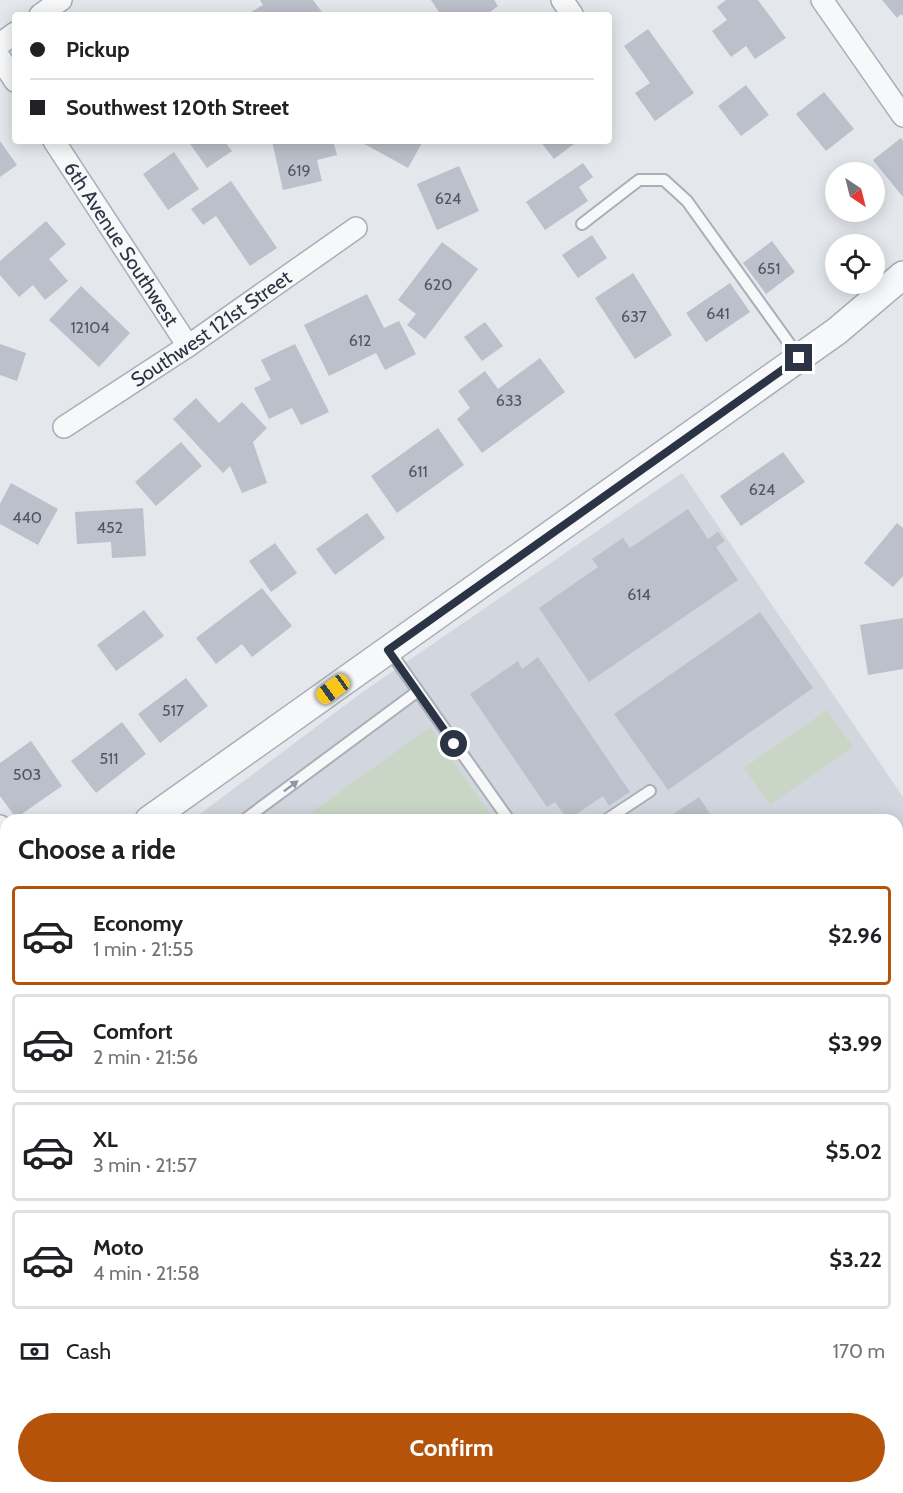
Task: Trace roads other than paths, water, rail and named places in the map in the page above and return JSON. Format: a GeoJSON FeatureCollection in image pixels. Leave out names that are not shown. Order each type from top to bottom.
{"type":"FeatureCollection","features":[{"type":"Feature","properties":{"kind":"street"},"geometry":{"type":"LineString","coordinates":[[44,12],[61,0]]}},
{"type":"Feature","properties":{"kind":"street"},"geometry":{"type":"LineString","coordinates":[[822,0],[903,116]]}},
{"type":"Feature","properties":{"kind":"street"},"geometry":{"type":"LineString","coordinates":[[0,58],[12,76]]}},
{"type":"Feature","properties":{"kind":"street","name":"6th Avenue Southwest"},"geometry":{"type":"LineString","coordinates":[[56,144],[188,346]]}},
{"type":"Feature","properties":{"kind":"street","name":"Southwest 121st Street"},"geometry":{"type":"LineString","coordinates":[[64,427],[188,346],[356,228]]}},
{"type":"Feature","properties":{"kind":"street"},"geometry":{"type":"LineString","coordinates":[[157,814],[799,358],[837,330],[903,275]]}},
{"type":"Feature","properties":{"kind":"lane"},"geometry":{"type":"LineString","coordinates":[[582,224],[639,180],[664,180],[687,201],[799,358]]}},
{"type":"Feature","properties":{"kind":"lane"},"geometry":{"type":"LineString","coordinates":[[388,650],[505,814]]}},
{"type":"Feature","properties":{"kind":"lane"},"geometry":{"type":"LineString","coordinates":[[252,814],[418,691]]}},
{"type":"Feature","properties":{"kind":"lane"},"geometry":{"type":"LineString","coordinates":[[615,814],[650,791]]}}]}
